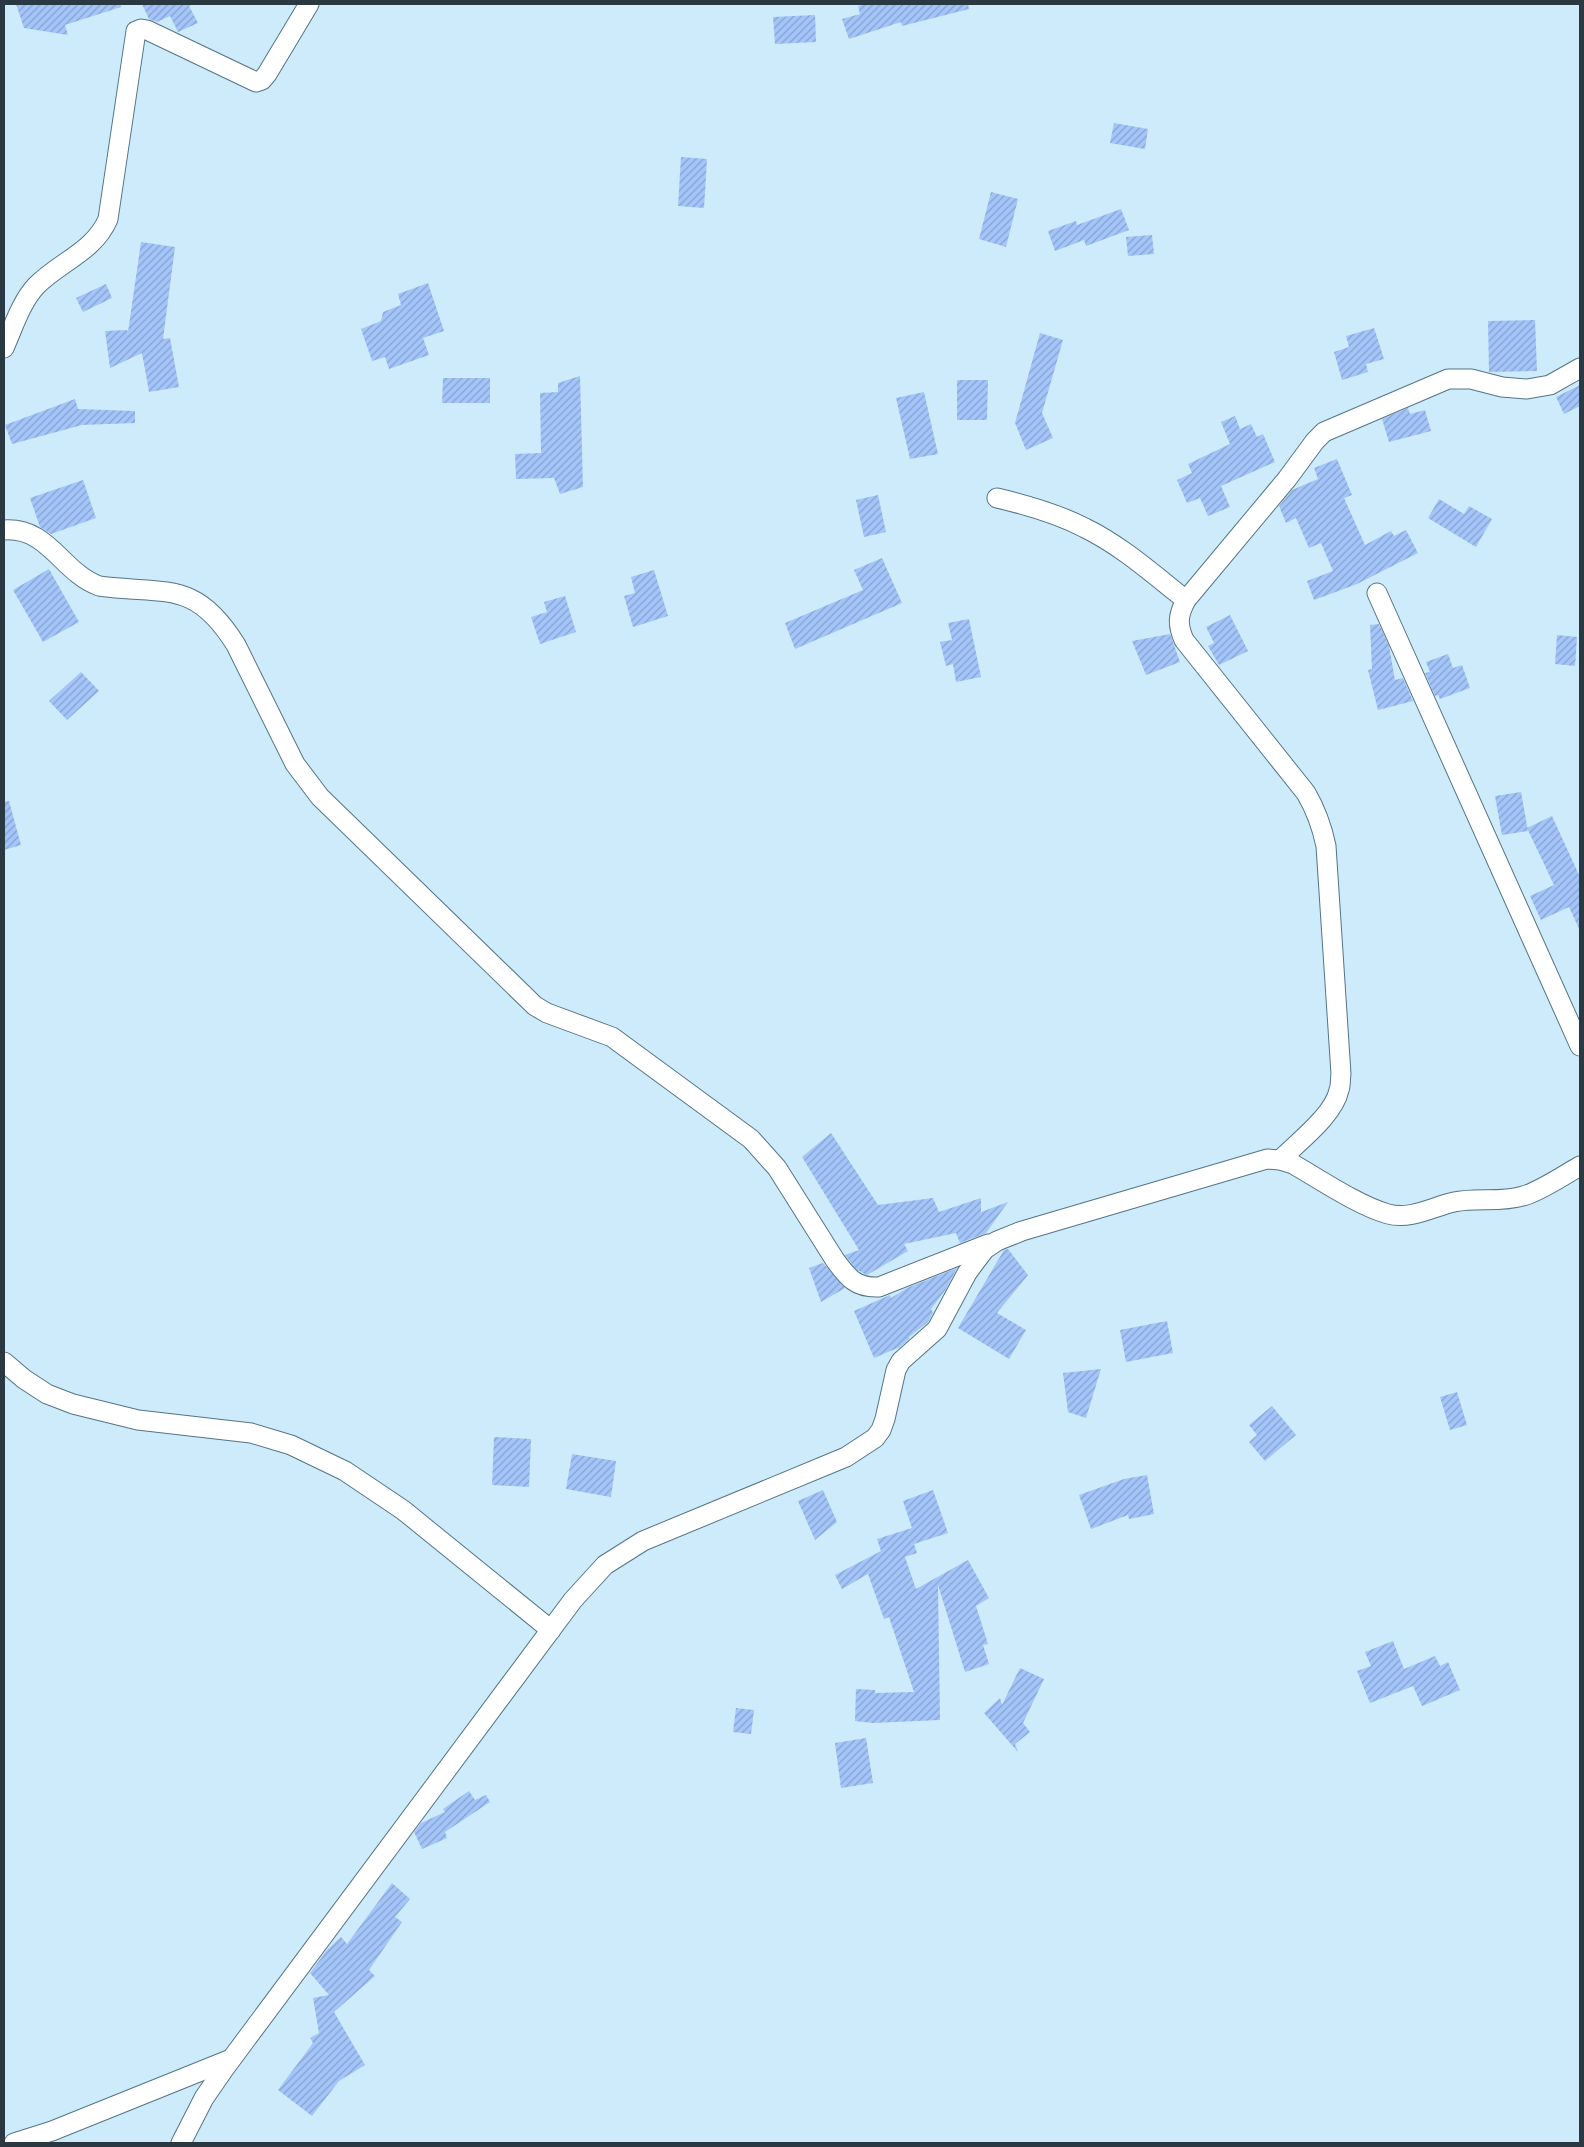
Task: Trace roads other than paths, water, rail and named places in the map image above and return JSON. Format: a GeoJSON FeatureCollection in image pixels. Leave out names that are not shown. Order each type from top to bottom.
{"type":"FeatureCollection","features":[{"type":"Feature","properties":{"kind":"street"},"geometry":{"type":"LineString","coordinates":[[4,348],[34,288],[87,248],[103,230],[108,219],[133,37],[136,31],[141,29],[147,30],[256,82],[262,80],[267,74],[308,4]]}},
{"type":"Feature","properties":{"kind":"street"},"geometry":{"type":"LineString","coordinates":[[1280,1160],[1326,1114],[1334,1104],[1339,1090],[1341,1074],[1326,846],[1315,809],[1306,793],[1184,640],[1178,621],[1180,610],[1186,600],[1286,479],[1314,441],[1324,432],[1448,379],[1471,379],[1527,389],[1550,385],[1580,368]]}},
{"type":"Feature","properties":{"kind":"street"},"geometry":{"type":"LineString","coordinates":[[997,498],[1026,505],[1085,528],[1127,553],[1186,600]]}},
{"type":"Feature","properties":{"kind":"street"},"geometry":{"type":"LineString","coordinates":[[4,530],[23,530],[36,535],[88,582],[99,586],[173,592],[203,604],[226,628],[295,764],[320,797],[535,1006],[547,1013],[612,1038],[751,1139],[778,1168],[844,1273],[856,1283],[866,1288],[879,1287],[1008,1235],[1250,1162],[1267,1159],[1293,1164],[1370,1207],[1388,1214],[1406,1216],[1470,1199],[1506,1200],[1525,1196],[1580,1166]]}},
{"type":"Feature","properties":{"kind":"street"},"geometry":{"type":"LineString","coordinates":[[1377,593],[1580,1046]]}},
{"type":"Feature","properties":{"kind":"street"},"geometry":{"type":"LineString","coordinates":[[181,2143],[204,2098],[231,2059],[589,1581],[606,1565],[643,1541],[846,1457],[875,1438],[886,1419],[896,1370],[901,1361],[937,1329],[967,1273],[985,1249],[996,1241]]}},
{"type":"Feature","properties":{"kind":"street"},"geometry":{"type":"LineString","coordinates":[[4,1362],[24,1379],[47,1394],[73,1404],[138,1420],[251,1434],[291,1445],[323,1460],[374,1488],[551,1630]]}},
{"type":"Feature","properties":{"kind":"street"},"geometry":{"type":"LineString","coordinates":[[14,2143],[52,2130],[231,2059]]}}]}
